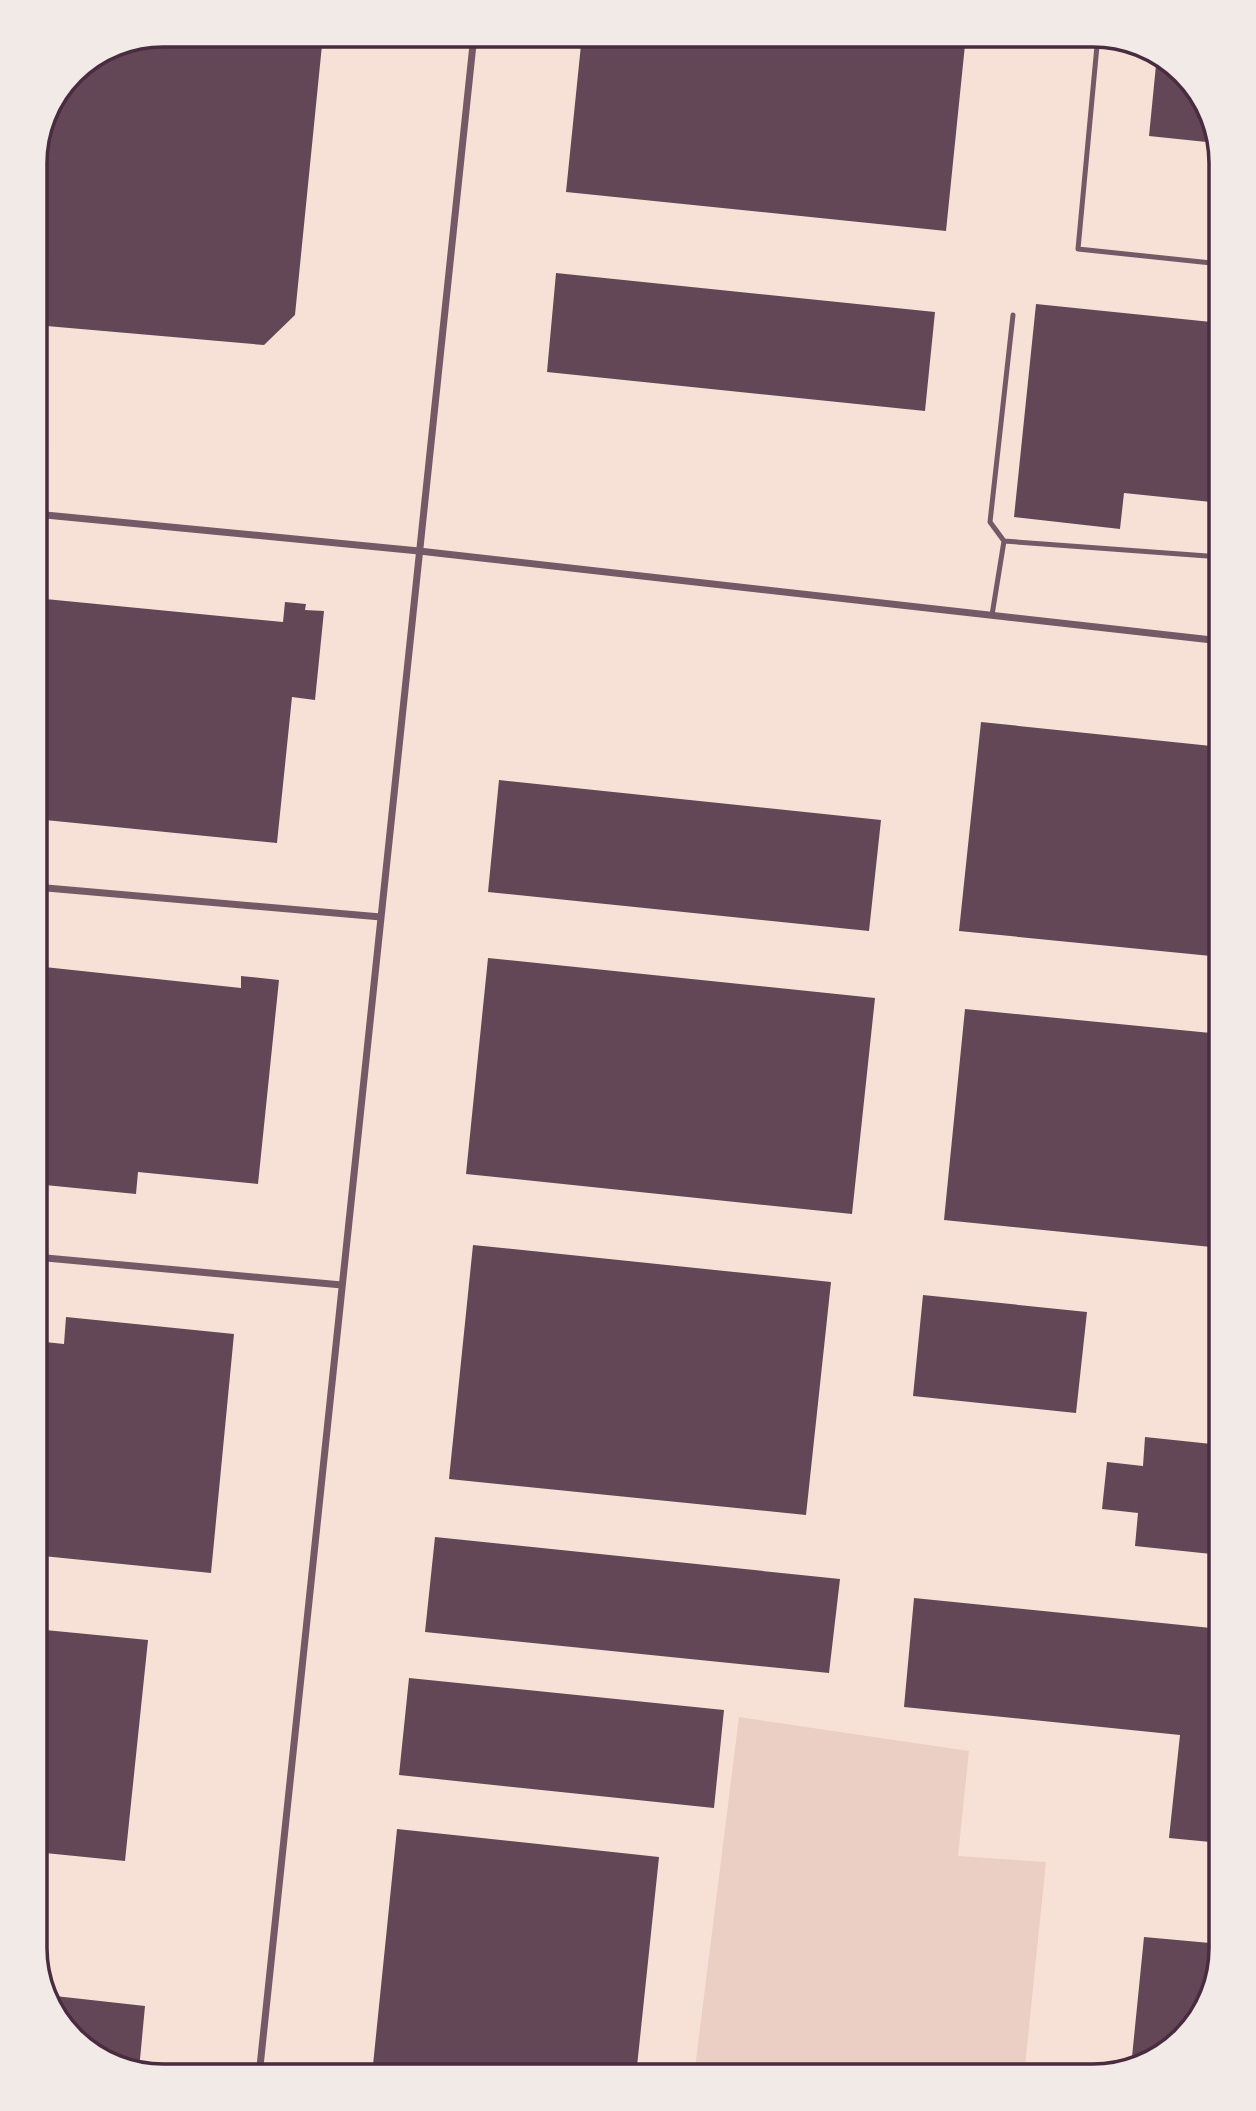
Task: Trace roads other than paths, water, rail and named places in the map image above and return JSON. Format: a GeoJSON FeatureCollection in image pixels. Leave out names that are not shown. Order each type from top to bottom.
{"type":"FeatureCollection","features":[{"type":"Feature","properties":{"kind":"street"},"geometry":{"type":"LineString","coordinates":[[260,2064],[473,47]]}},
{"type":"Feature","properties":{"kind":"street"},"geometry":{"type":"LineString","coordinates":[[47,515],[419,551],[1209,640]]}},
{"type":"Feature","properties":{"kind":"street"},"geometry":{"type":"LineString","coordinates":[[47,888],[381,917]]}},
{"type":"Feature","properties":{"kind":"street"},"geometry":{"type":"LineString","coordinates":[[47,1258],[342,1285]]}},
{"type":"Feature","properties":{"kind":"lane"},"geometry":{"type":"LineString","coordinates":[[1097,47],[1078,248],[1209,263]]}},
{"type":"Feature","properties":{"kind":"lane"},"geometry":{"type":"LineString","coordinates":[[992,615],[1004,541],[990,522],[1013,315]]}},
{"type":"Feature","properties":{"kind":"lane"},"geometry":{"type":"LineString","coordinates":[[1004,541],[1209,556]]}}]}
